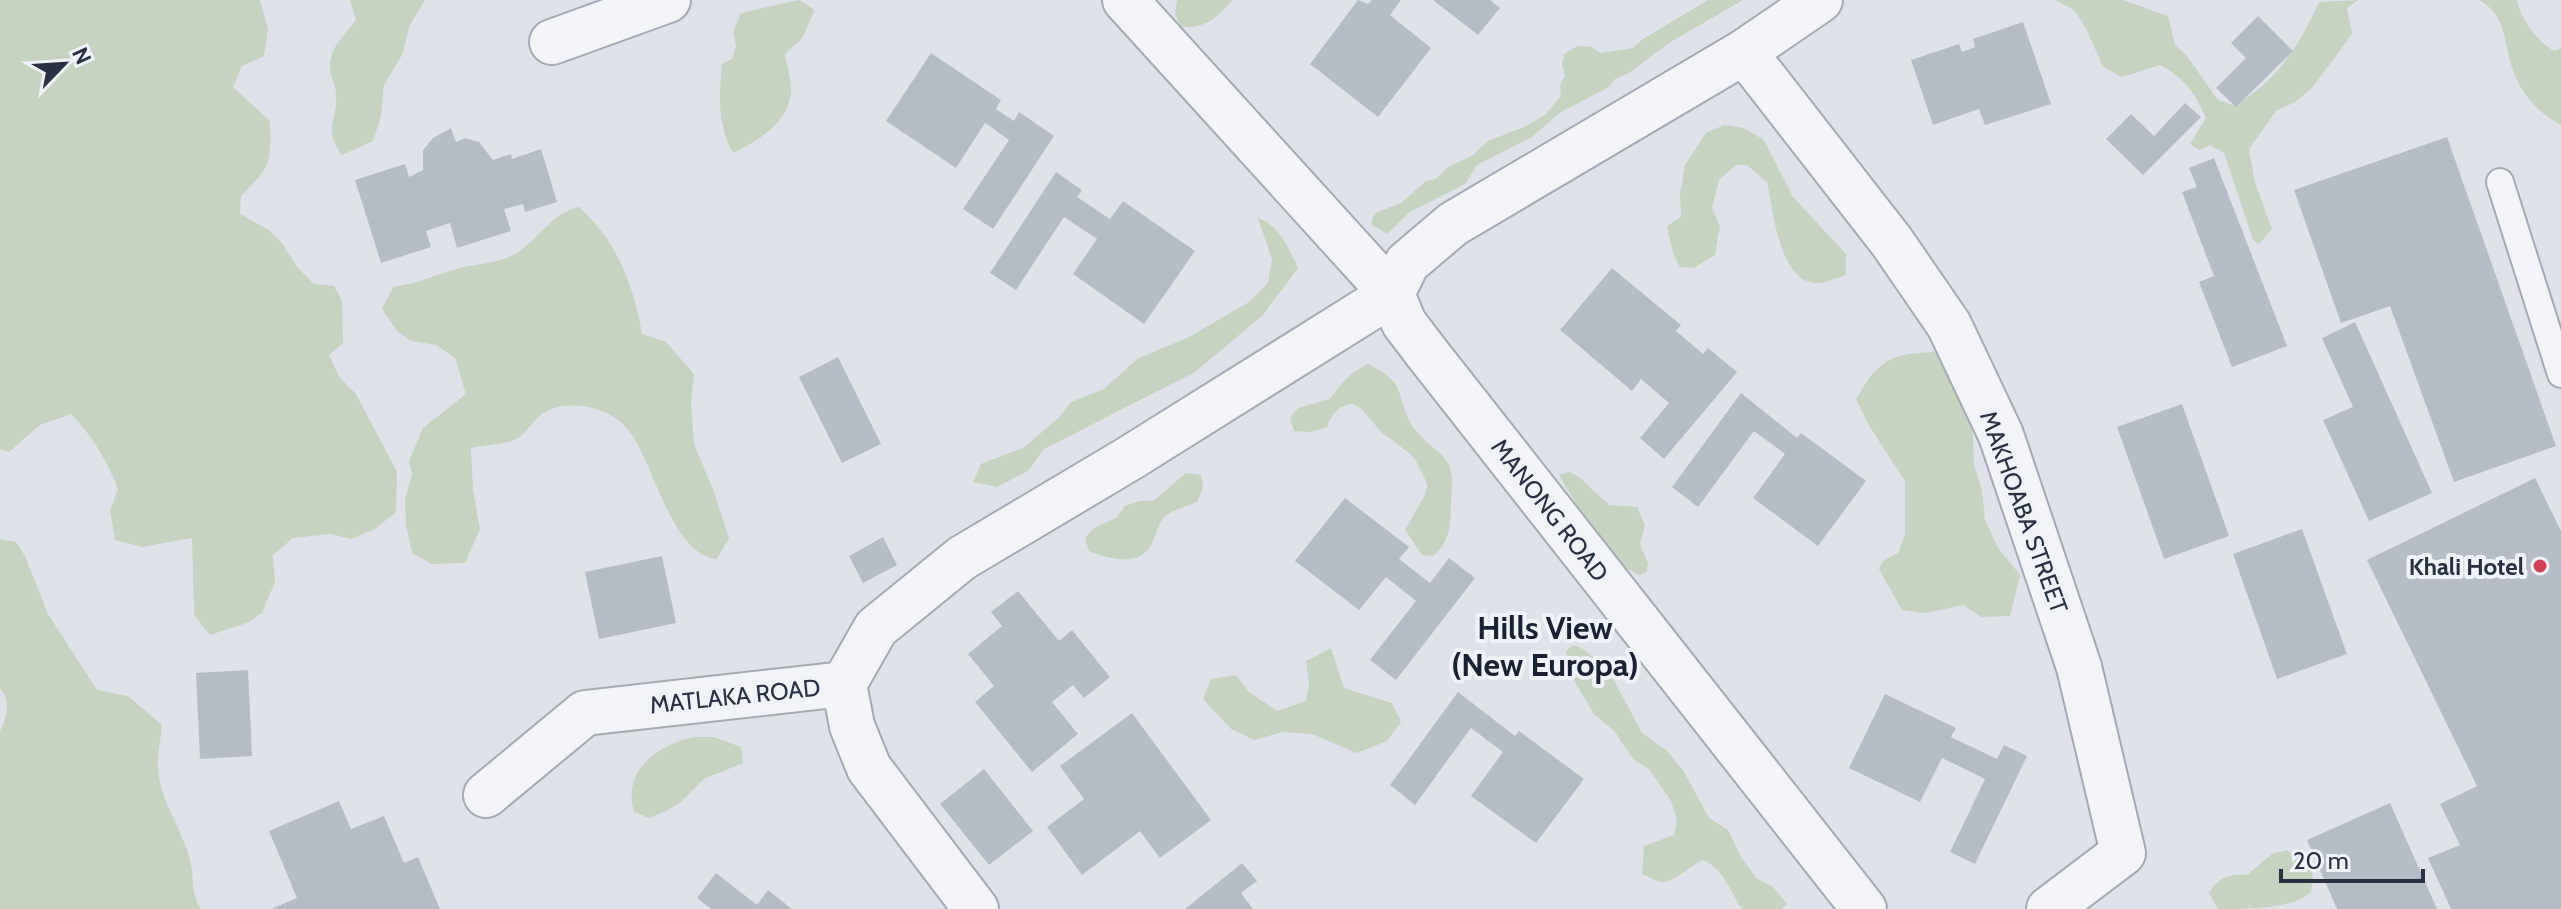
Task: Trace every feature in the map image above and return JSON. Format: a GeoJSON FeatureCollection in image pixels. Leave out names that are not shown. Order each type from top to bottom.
{"type":"FeatureCollection","features":[{"type":"Feature","properties":{"kind":"street"},"geometry":{"type":"LineString","coordinates":[[552,42],[668,0]]}},
{"type":"Feature","properties":{"kind":"street","name":"MANONG ROAD"},"geometry":{"type":"LineString","coordinates":[[1125,0],[1392,294],[1404,323],[1426,352],[1864,909]]}},
{"type":"Feature","properties":{"kind":"street"},"geometry":{"type":"LineString","coordinates":[[844,684],[876,628],[962,558],[1130,458],[1392,294],[1407,263],[1453,224],[1744,52],[1820,0]]}},
{"type":"Feature","properties":{"kind":"street","name":"MAKHOABA STREET"},"geometry":{"type":"LineString","coordinates":[[1744,52],[1892,242],[1949,325],[2001,435],[2079,667],[2123,853],[2049,909]]}},
{"type":"Feature","properties":{"kind":"street","name":"MATLAKA ROAD"},"geometry":{"type":"LineString","coordinates":[[486,795],[585,713],[844,684],[852,726],[869,768],[976,909]]}},
{"type":"Feature","properties":{"kind":"lane"},"geometry":{"type":"LineString","coordinates":[[2500,182],[2561,374]]}},
{"type":"Feature","properties":{"kind":"green space"},"geometry":{"type":"Polygon","coordinates":[[[0,0],[260,0],[268,29],[264,56],[242,66],[233,87],[270,121],[270,146],[264,170],[241,196],[240,214],[269,230],[314,284],[334,286],[342,300],[343,343],[329,355],[340,378],[356,394],[397,472],[396,512],[375,529],[351,539],[330,534],[293,538],[273,555],[275,582],[262,613],[247,623],[210,635],[194,615],[192,538],[142,547],[115,540],[110,510],[118,489],[98,449],[71,414],[40,425],[9,452],[0,449],[0,0]]]}},
{"type":"Feature","properties":{"kind":"green space"},"geometry":{"type":"Polygon","coordinates":[[[350,0],[425,0],[410,25],[402,55],[384,85],[381,116],[373,141],[342,155],[332,131],[336,94],[330,63],[335,47],[356,20],[350,0]]]}},
{"type":"Feature","properties":{"kind":"green space"},"geometry":{"type":"Polygon","coordinates":[[[799,0],[815,10],[802,38],[785,54],[791,91],[785,112],[771,130],[733,153],[724,131],[720,99],[722,64],[732,59],[736,46],[733,31],[741,13],[799,0]]]}},
{"type":"Feature","properties":{"kind":"green space"},"geometry":{"type":"Polygon","coordinates":[[[1177,0],[1232,0],[1210,21],[1181,27],[1175,14],[1177,0]]]}},
{"type":"Feature","properties":{"kind":"green space"},"geometry":{"type":"Polygon","coordinates":[[[1708,0],[1743,0],[1669,43],[1629,73],[1615,79],[1609,87],[1559,113],[1532,137],[1477,165],[1465,184],[1410,212],[1387,234],[1371,224],[1375,213],[1401,203],[1426,181],[1437,178],[1448,167],[1472,156],[1488,141],[1545,115],[1561,96],[1560,85],[1565,76],[1562,64],[1564,54],[1577,46],[1591,47],[1601,53],[1633,48],[1708,0]]]}},
{"type":"Feature","properties":{"kind":"green space"},"geometry":{"type":"Polygon","coordinates":[[[2055,0],[2123,0],[2168,16],[2175,45],[2187,56],[2218,100],[2233,105],[2262,86],[2285,61],[2319,2],[2358,0],[2347,8],[2352,34],[2312,88],[2295,102],[2276,111],[2249,149],[2255,183],[2272,229],[2259,244],[2253,240],[2224,153],[2210,145],[2199,150],[2190,144],[2206,118],[2188,87],[2160,65],[2122,77],[2103,67],[2087,30],[2074,10],[2055,0]]]}},
{"type":"Feature","properties":{"kind":"green space"},"geometry":{"type":"Polygon","coordinates":[[[2479,0],[2517,0],[2522,15],[2536,36],[2554,51],[2561,48],[2561,125],[2538,109],[2526,95],[2513,70],[2500,22],[2479,0]]]}},
{"type":"Feature","properties":{"kind":"green space"},"geometry":{"type":"Polygon","coordinates":[[[1724,125],[1744,128],[1764,140],[1793,197],[1846,254],[1846,275],[1816,283],[1804,279],[1794,270],[1780,242],[1767,182],[1747,165],[1736,165],[1719,180],[1712,208],[1720,226],[1715,255],[1694,268],[1680,267],[1673,253],[1667,226],[1681,217],[1680,193],[1685,165],[1706,133],[1724,125]]]}},
{"type":"Feature","properties":{"kind":"green space"},"geometry":{"type":"Polygon","coordinates":[[[579,207],[604,234],[622,265],[642,334],[666,342],[694,374],[691,402],[694,444],[729,538],[717,559],[701,554],[687,542],[676,525],[638,445],[623,424],[599,410],[563,406],[544,412],[514,440],[471,448],[473,490],[480,529],[465,563],[432,564],[412,553],[405,500],[412,474],[409,461],[423,428],[466,394],[455,358],[436,345],[411,341],[397,331],[382,309],[393,287],[506,258],[520,251],[561,214],[579,207]]]}},
{"type":"Feature","properties":{"kind":"green space"},"geometry":{"type":"Polygon","coordinates":[[[1258,218],[1278,232],[1298,268],[1263,315],[1195,372],[1044,449],[1028,471],[997,487],[973,482],[981,464],[1025,447],[1071,402],[1104,389],[1137,359],[1189,337],[1249,302],[1268,283],[1272,259],[1258,218]]]}},
{"type":"Feature","properties":{"kind":"green space"},"geometry":{"type":"Polygon","coordinates":[[[1935,352],[1956,382],[1973,434],[1974,464],[1982,490],[1985,520],[1998,548],[2020,575],[2010,616],[1982,617],[1963,605],[1926,613],[1902,610],[1879,569],[1883,561],[1898,553],[1905,535],[1905,481],[1868,424],[1856,399],[1872,375],[1887,361],[1935,352]]]}},
{"type":"Feature","properties":{"kind":"green space"},"geometry":{"type":"Polygon","coordinates":[[[1368,364],[1395,383],[1413,427],[1445,458],[1450,468],[1449,530],[1444,544],[1433,556],[1422,555],[1405,530],[1425,495],[1425,479],[1409,453],[1380,431],[1362,409],[1347,405],[1336,411],[1327,427],[1311,432],[1294,431],[1290,418],[1298,408],[1330,399],[1342,383],[1368,364]]]}},
{"type":"Feature","properties":{"kind":"green space"},"geometry":{"type":"Polygon","coordinates":[[[1569,472],[1579,477],[1609,505],[1637,507],[1645,525],[1640,544],[1648,563],[1647,572],[1640,575],[1628,569],[1605,546],[1559,475],[1569,472]]]}},
{"type":"Feature","properties":{"kind":"green space"},"geometry":{"type":"Polygon","coordinates":[[[1186,473],[1201,475],[1203,488],[1197,502],[1164,518],[1147,551],[1132,559],[1124,559],[1089,551],[1085,538],[1094,528],[1116,518],[1125,506],[1153,501],[1186,473]]]}},
{"type":"Feature","properties":{"kind":"green space"},"geometry":{"type":"Polygon","coordinates":[[[0,539],[16,542],[25,556],[48,614],[97,690],[128,696],[162,725],[158,757],[160,779],[166,802],[189,856],[195,896],[201,909],[0,909],[0,731],[7,709],[6,698],[0,688],[0,539]]]}},
{"type":"Feature","properties":{"kind":"green space"},"geometry":{"type":"Polygon","coordinates":[[[1574,645],[1585,650],[1610,673],[1642,733],[1667,751],[1684,772],[1709,818],[1728,830],[1756,878],[1773,887],[1787,904],[1781,909],[1742,909],[1722,875],[1703,860],[1667,881],[1661,882],[1642,874],[1644,846],[1674,835],[1677,820],[1671,801],[1649,769],[1634,760],[1615,732],[1594,714],[1573,679],[1566,651],[1574,645]]]}},
{"type":"Feature","properties":{"kind":"green space"},"geometry":{"type":"Polygon","coordinates":[[[1331,648],[1344,688],[1392,703],[1401,722],[1387,741],[1357,753],[1312,734],[1283,732],[1254,740],[1231,729],[1203,699],[1211,679],[1236,675],[1249,692],[1277,711],[1306,701],[1309,684],[1306,661],[1331,648]]]}},
{"type":"Feature","properties":{"kind":"green space"},"geometry":{"type":"Polygon","coordinates":[[[694,737],[714,737],[741,747],[743,763],[704,779],[668,810],[649,818],[634,812],[633,784],[646,762],[667,746],[694,737]]]}},
{"type":"Feature","properties":{"kind":"green space"},"geometry":{"type":"Polygon","coordinates":[[[2287,850],[2313,871],[2311,891],[2305,897],[2269,907],[2218,909],[2209,893],[2220,880],[2247,875],[2272,854],[2287,850]]]}},
{"type":"Feature","properties":{"kind":"building"},"geometry":{"type":"Polygon","coordinates":[[[1358,0],[1368,4],[1372,0],[1401,0],[1390,15],[1431,48],[1378,117],[1310,64],[1358,0]]]}},
{"type":"Feature","properties":{"kind":"building"},"geometry":{"type":"Polygon","coordinates":[[[1433,0],[1490,0],[1500,8],[1478,35],[1433,0]]]}},
{"type":"Feature","properties":{"kind":"building"},"geometry":{"type":"Polygon","coordinates":[[[2258,16],[2293,51],[2236,107],[2216,88],[2246,58],[2231,43],[2258,16]]]}},
{"type":"Feature","properties":{"kind":"building"},"geometry":{"type":"Polygon","coordinates":[[[2023,22],[2051,104],[1985,125],[1979,109],[1933,125],[1911,60],[1959,44],[1962,52],[1975,47],[1973,39],[2023,22]]]}},
{"type":"Feature","properties":{"kind":"building"},"geometry":{"type":"Polygon","coordinates":[[[931,53],[1001,100],[996,109],[1014,121],[1019,112],[1054,136],[993,229],[963,209],[1009,140],[985,123],[956,168],[886,121],[931,53]]]}},
{"type":"Feature","properties":{"kind":"building"},"geometry":{"type":"Polygon","coordinates":[[[2185,103],[2201,117],[2143,175],[2106,139],[2131,114],[2154,136],[2185,103]]]}},
{"type":"Feature","properties":{"kind":"building"},"geometry":{"type":"Polygon","coordinates":[[[451,128],[456,142],[465,138],[479,142],[493,160],[511,154],[512,159],[541,149],[557,202],[525,212],[523,204],[504,209],[511,231],[457,248],[450,223],[426,231],[431,247],[381,263],[355,180],[405,164],[409,177],[423,170],[423,150],[433,138],[451,128]]]}},
{"type":"Feature","properties":{"kind":"building"},"geometry":{"type":"Polygon","coordinates":[[[2447,137],[2556,446],[2454,482],[2390,306],[2341,323],[2294,190],[2447,137]]]}},
{"type":"Feature","properties":{"kind":"building"},"geometry":{"type":"Polygon","coordinates":[[[2214,158],[2287,346],[2232,367],[2199,282],[2214,276],[2182,192],[2197,187],[2189,168],[2214,158]]]}},
{"type":"Feature","properties":{"kind":"building"},"geometry":{"type":"Polygon","coordinates":[[[1056,172],[1082,190],[1077,197],[1110,219],[1123,201],[1195,251],[1144,324],[1073,274],[1097,239],[1064,217],[1016,290],[990,273],[1056,172]]]}},
{"type":"Feature","properties":{"kind":"building"},"geometry":{"type":"Polygon","coordinates":[[[1612,268],[1681,325],[1676,331],[1703,354],[1708,348],[1737,372],[1664,459],[1640,438],[1669,403],[1641,379],[1632,391],[1560,330],[1612,268]]]}},
{"type":"Feature","properties":{"kind":"building"},"geometry":{"type":"Polygon","coordinates":[[[2355,322],[2432,493],[2369,521],[2323,420],[2353,407],[2322,338],[2355,322]]]}},
{"type":"Feature","properties":{"kind":"building"},"geometry":{"type":"Polygon","coordinates":[[[838,357],[881,444],[842,463],[799,377],[838,357]]]}},
{"type":"Feature","properties":{"kind":"building"},"geometry":{"type":"Polygon","coordinates":[[[1741,393],[1797,438],[1801,433],[1866,481],[1818,546],[1753,498],[1785,454],[1754,431],[1698,507],[1672,487],[1741,393]]]}},
{"type":"Feature","properties":{"kind":"building"},"geometry":{"type":"Polygon","coordinates":[[[2182,404],[2229,536],[2164,559],[2117,427],[2182,404]]]}},
{"type":"Feature","properties":{"kind":"building"},"geometry":{"type":"Polygon","coordinates":[[[2535,478],[2561,531],[2561,909],[2451,909],[2428,858],[2460,845],[2440,804],[2477,786],[2367,560],[2535,478]]]}},
{"type":"Feature","properties":{"kind":"building"},"geometry":{"type":"Polygon","coordinates":[[[1345,498],[1409,547],[1399,559],[1430,583],[1449,558],[1475,578],[1396,680],[1370,660],[1416,601],[1386,577],[1359,610],[1295,561],[1345,498]]]}},
{"type":"Feature","properties":{"kind":"building"},"geometry":{"type":"Polygon","coordinates":[[[2302,529],[2347,654],[2277,679],[2233,554],[2302,529]]]}},
{"type":"Feature","properties":{"kind":"building"},"geometry":{"type":"Polygon","coordinates":[[[883,537],[897,565],[863,583],[849,556],[883,537]]]}},
{"type":"Feature","properties":{"kind":"building"},"geometry":{"type":"Polygon","coordinates":[[[662,556],[676,623],[599,639],[585,572],[662,556]]]}},
{"type":"Feature","properties":{"kind":"building"},"geometry":{"type":"Polygon","coordinates":[[[1018,591],[1059,641],[1072,630],[1110,677],[1084,698],[1073,685],[1052,702],[1078,734],[1032,772],[975,702],[994,686],[968,654],[1002,626],[991,612],[1018,591]]]}},
{"type":"Feature","properties":{"kind":"building"},"geometry":{"type":"Polygon","coordinates":[[[248,670],[252,756],[200,759],[196,673],[248,670]]]}},
{"type":"Feature","properties":{"kind":"building"},"geometry":{"type":"Polygon","coordinates":[[[1458,692],[1515,736],[1519,731],[1584,779],[1536,843],[1471,796],[1503,752],[1471,728],[1415,805],[1390,785],[1458,692]]]}},
{"type":"Feature","properties":{"kind":"building"},"geometry":{"type":"Polygon","coordinates":[[[1885,694],[1956,728],[1951,737],[1997,759],[2004,745],[2027,756],[1975,864],[1950,852],[1985,779],[1942,758],[1920,802],[1849,768],[1885,694]]]}},
{"type":"Feature","properties":{"kind":"building"},"geometry":{"type":"Polygon","coordinates":[[[1132,713],[1211,820],[1160,858],[1140,831],[1082,875],[1047,827],[1084,799],[1060,766],[1132,713]]]}},
{"type":"Feature","properties":{"kind":"building"},"geometry":{"type":"Polygon","coordinates":[[[984,769],[1033,831],[989,865],[940,804],[984,769]]]}},
{"type":"Feature","properties":{"kind":"building"},"geometry":{"type":"Polygon","coordinates":[[[339,801],[351,829],[384,816],[404,863],[418,857],[440,909],[271,909],[297,898],[269,831],[339,801]]]}},
{"type":"Feature","properties":{"kind":"building"},"geometry":{"type":"Polygon","coordinates":[[[2390,803],[2437,909],[2337,909],[2307,840],[2390,803]]]}},
{"type":"Feature","properties":{"kind":"building"},"geometry":{"type":"Polygon","coordinates":[[[1242,863],[1257,881],[1241,893],[1253,909],[1185,909],[1242,863]]]}},
{"type":"Feature","properties":{"kind":"building"},"geometry":{"type":"Polygon","coordinates":[[[716,873],[757,905],[768,890],[792,909],[711,909],[697,898],[716,873]]]}},
{"type":"Feature","properties":{"kind":"place","name":"Khali Hotel"},"geometry":{"type":"Point","coordinates":[2540,566]}},
{"type":"Feature","properties":{"kind":"district","name":"Hills View (New Europa)"},"geometry":{"type":"Point","coordinates":[1545,646]}}]}
